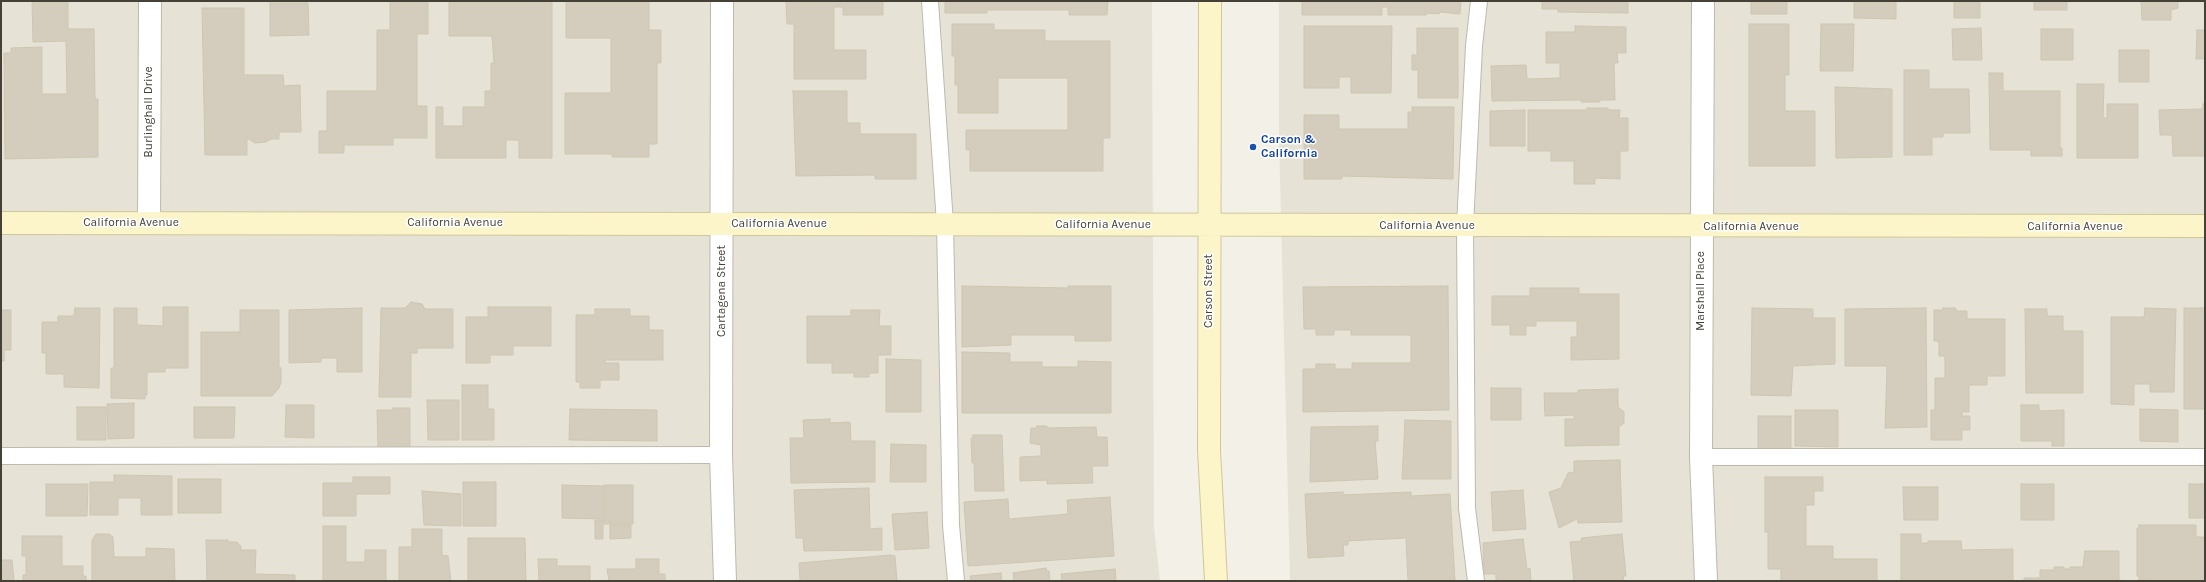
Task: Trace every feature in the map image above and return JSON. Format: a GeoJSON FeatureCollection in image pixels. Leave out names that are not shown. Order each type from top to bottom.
{"type":"FeatureCollection","features":[{"type":"Feature","properties":{"kind":"street","name":"Burlinghall Drive"},"geometry":{"type":"LineString","coordinates":[[149,223],[150,1]]}},
{"type":"Feature","properties":{"kind":"street","name":"Cartagena Street"},"geometry":{"type":"LineString","coordinates":[[722,1],[721,455],[725,581]]}},
{"type":"Feature","properties":{"kind":"street","name":"Carson Street"},"geometry":{"type":"LineString","coordinates":[[1210,1],[1209,450],[1216,581]]}},
{"type":"Feature","properties":{"kind":"street","name":"Marshall Place"},"geometry":{"type":"LineString","coordinates":[[1703,1],[1701,457],[1706,581]]}},
{"type":"Feature","properties":{"kind":"street","name":"California Avenue"},"geometry":{"type":"LineString","coordinates":[[1,223],[722,223],[1701,227],[2205,226]]}},
{"type":"Feature","properties":{"kind":"lane"},"geometry":{"type":"LineString","coordinates":[[930,1],[945,224],[950,509],[956,581]]}},
{"type":"Feature","properties":{"kind":"lane"},"geometry":{"type":"LineString","coordinates":[[1476,581],[1467,508],[1465,226],[1474,46],[1479,1]]}},
{"type":"Feature","properties":{"kind":"lane"},"geometry":{"type":"LineString","coordinates":[[1,456],[721,455]]}},
{"type":"Feature","properties":{"kind":"lane"},"geometry":{"type":"LineString","coordinates":[[1701,457],[2205,457]]}},
{"type":"Feature","properties":{"kind":"shaded area"},"geometry":{"type":"Polygon","coordinates":[[[1,1],[1152,1],[1154,527],[1160,581],[1,581],[1,1]]]}},
{"type":"Feature","properties":{"kind":"shaded area"},"geometry":{"type":"Polygon","coordinates":[[[1279,1],[2205,1],[2205,581],[1290,581],[1279,139],[1279,1]]]}},
{"type":"Feature","properties":{"kind":"building"},"geometry":{"type":"Polygon","coordinates":[[[32,1],[68,1],[68,29],[94,29],[95,99],[98,99],[98,157],[5,159],[4,53],[11,53],[11,48],[42,47],[42,94],[67,94],[66,41],[33,42],[32,1]]]}},
{"type":"Feature","properties":{"kind":"building"},"geometry":{"type":"Polygon","coordinates":[[[390,1],[428,1],[428,34],[417,34],[417,106],[427,106],[427,138],[393,138],[393,145],[344,145],[344,153],[319,153],[319,131],[327,131],[327,91],[377,91],[377,30],[390,30],[390,1]]]}},
{"type":"Feature","properties":{"kind":"building"},"geometry":{"type":"Polygon","coordinates":[[[449,1],[552,1],[552,158],[519,158],[519,140],[506,140],[506,158],[436,158],[436,107],[443,107],[443,126],[463,126],[463,107],[485,107],[485,91],[491,91],[491,63],[494,63],[492,36],[449,36],[449,1]]]}},
{"type":"Feature","properties":{"kind":"building"},"geometry":{"type":"Polygon","coordinates":[[[566,1],[649,1],[649,30],[661,30],[661,63],[657,63],[657,144],[649,144],[649,157],[612,157],[612,154],[565,154],[565,93],[611,93],[611,38],[566,38],[566,1]]]}},
{"type":"Feature","properties":{"kind":"building"},"geometry":{"type":"Polygon","coordinates":[[[786,1],[883,1],[883,15],[843,15],[843,7],[834,7],[834,50],[866,50],[866,79],[794,79],[794,24],[787,24],[786,1]]]}},
{"type":"Feature","properties":{"kind":"building"},"geometry":{"type":"Polygon","coordinates":[[[945,1],[1108,1],[1107,15],[1069,15],[1069,10],[987,10],[987,13],[945,13],[945,1]]]}},
{"type":"Feature","properties":{"kind":"building"},"geometry":{"type":"Polygon","coordinates":[[[1302,1],[1461,1],[1460,14],[1440,12],[1439,14],[1427,13],[1426,15],[1388,15],[1388,7],[1382,7],[1382,15],[1302,15],[1302,1]]]}},
{"type":"Feature","properties":{"kind":"building"},"geometry":{"type":"Polygon","coordinates":[[[1542,1],[1628,1],[1628,13],[1558,12],[1558,9],[1542,9],[1542,1]]]}},
{"type":"Feature","properties":{"kind":"building"},"geometry":{"type":"Polygon","coordinates":[[[1751,1],[1787,1],[1787,14],[1751,14],[1751,1]]]}},
{"type":"Feature","properties":{"kind":"building"},"geometry":{"type":"Polygon","coordinates":[[[1854,1],[1896,1],[1896,19],[1854,18],[1854,1]]]}},
{"type":"Feature","properties":{"kind":"building"},"geometry":{"type":"Polygon","coordinates":[[[1954,1],[1980,1],[1980,18],[1954,18],[1954,1]]]}},
{"type":"Feature","properties":{"kind":"building"},"geometry":{"type":"Polygon","coordinates":[[[2034,1],[2067,1],[2067,10],[2034,10],[2034,1]]]}},
{"type":"Feature","properties":{"kind":"building"},"geometry":{"type":"Polygon","coordinates":[[[2141,1],[2178,1],[2178,8],[2171,10],[2171,20],[2142,20],[2141,1]]]}},
{"type":"Feature","properties":{"kind":"building"},"geometry":{"type":"Polygon","coordinates":[[[270,3],[308,3],[309,35],[270,36],[270,3]]]}},
{"type":"Feature","properties":{"kind":"building"},"geometry":{"type":"Polygon","coordinates":[[[202,8],[244,8],[244,75],[283,75],[284,86],[300,85],[301,132],[279,132],[279,139],[271,139],[266,142],[255,143],[247,138],[247,155],[205,155],[202,8]]]}},
{"type":"Feature","properties":{"kind":"building"},"geometry":{"type":"Polygon","coordinates":[[[952,24],[994,24],[994,30],[1045,30],[1045,41],[1110,41],[1110,138],[1103,138],[1103,171],[970,171],[970,150],[966,150],[966,130],[1068,130],[1068,78],[998,78],[998,113],[958,113],[958,85],[955,85],[955,56],[952,56],[952,24]]]}},
{"type":"Feature","properties":{"kind":"building"},"geometry":{"type":"Polygon","coordinates":[[[1749,24],[1789,24],[1789,75],[1785,75],[1785,111],[1815,111],[1815,166],[1749,166],[1749,24]]]}},
{"type":"Feature","properties":{"kind":"building"},"geometry":{"type":"Polygon","coordinates":[[[1821,24],[1854,24],[1853,71],[1820,71],[1821,24]]]}},
{"type":"Feature","properties":{"kind":"building"},"geometry":{"type":"Polygon","coordinates":[[[1304,26],[1392,26],[1391,93],[1351,93],[1351,77],[1339,77],[1339,88],[1304,88],[1304,26]]]}},
{"type":"Feature","properties":{"kind":"building"},"geometry":{"type":"Polygon","coordinates":[[[1575,26],[1626,27],[1626,53],[1617,53],[1618,63],[1614,63],[1615,100],[1600,100],[1600,102],[1581,102],[1581,100],[1492,101],[1491,66],[1526,65],[1527,79],[1560,78],[1560,63],[1546,63],[1546,32],[1575,32],[1575,26]]]}},
{"type":"Feature","properties":{"kind":"building"},"geometry":{"type":"Polygon","coordinates":[[[1417,28],[1458,28],[1458,98],[1418,98],[1418,70],[1412,70],[1412,55],[1417,55],[1417,28]]]}},
{"type":"Feature","properties":{"kind":"building"},"geometry":{"type":"Polygon","coordinates":[[[1981,28],[1982,60],[1953,60],[1952,29],[1981,28]]]}},
{"type":"Feature","properties":{"kind":"building"},"geometry":{"type":"Polygon","coordinates":[[[2041,29],[2073,29],[2073,60],[2041,60],[2041,29]]]}},
{"type":"Feature","properties":{"kind":"building"},"geometry":{"type":"Polygon","coordinates":[[[2197,30],[2205,30],[2205,59],[2196,59],[2197,30]]]}},
{"type":"Feature","properties":{"kind":"building"},"geometry":{"type":"Polygon","coordinates":[[[2119,50],[2149,50],[2149,82],[2119,82],[2119,50]]]}},
{"type":"Feature","properties":{"kind":"building"},"geometry":{"type":"Polygon","coordinates":[[[1904,70],[1929,70],[1929,89],[1969,89],[1970,133],[1943,133],[1943,137],[1932,137],[1932,155],[1904,155],[1904,70]]]}},
{"type":"Feature","properties":{"kind":"building"},"geometry":{"type":"Polygon","coordinates":[[[1989,73],[2003,73],[2003,91],[2060,91],[2060,148],[2062,148],[2062,156],[2031,156],[2031,150],[1990,150],[1989,73]]]}},
{"type":"Feature","properties":{"kind":"building"},"geometry":{"type":"Polygon","coordinates":[[[2077,84],[2104,84],[2103,118],[2107,118],[2107,104],[2138,104],[2138,158],[2077,158],[2077,84]]]}},
{"type":"Feature","properties":{"kind":"building"},"geometry":{"type":"Polygon","coordinates":[[[1835,87],[1892,89],[1892,157],[1836,158],[1835,87]]]}},
{"type":"Feature","properties":{"kind":"building"},"geometry":{"type":"Polygon","coordinates":[[[793,91],[847,91],[847,123],[860,123],[860,134],[916,134],[916,179],[875,179],[875,175],[796,176],[793,91]]]}},
{"type":"Feature","properties":{"kind":"building"},"geometry":{"type":"Polygon","coordinates":[[[2203,104],[2205,104],[2205,156],[2173,156],[2172,135],[2160,135],[2159,110],[2203,109],[2203,104]]]}},
{"type":"Feature","properties":{"kind":"building"},"geometry":{"type":"Polygon","coordinates":[[[1412,107],[1454,107],[1453,179],[1342,176],[1342,179],[1304,179],[1304,115],[1339,115],[1339,129],[1408,129],[1408,112],[1412,112],[1412,107]]]}},
{"type":"Feature","properties":{"kind":"building"},"geometry":{"type":"Polygon","coordinates":[[[1587,108],[1608,108],[1608,110],[1620,110],[1619,118],[1628,118],[1628,151],[1620,151],[1620,179],[1595,178],[1595,184],[1574,184],[1574,161],[1551,161],[1551,151],[1528,151],[1528,110],[1587,110],[1587,108]]]}},
{"type":"Feature","properties":{"kind":"building"},"geometry":{"type":"Polygon","coordinates":[[[1525,110],[1525,146],[1490,146],[1490,111],[1525,110]]]}},
{"type":"Feature","properties":{"kind":"building"},"geometry":{"type":"Polygon","coordinates":[[[962,286],[1068,288],[1068,286],[1111,286],[1111,341],[1075,341],[1075,335],[1011,335],[1011,345],[962,347],[962,286]]]}},
{"type":"Feature","properties":{"kind":"building"},"geometry":{"type":"Polygon","coordinates":[[[1448,286],[1449,410],[1303,412],[1303,369],[1316,369],[1316,364],[1335,364],[1335,369],[1352,369],[1352,363],[1411,363],[1411,335],[1351,335],[1351,330],[1334,330],[1334,335],[1316,335],[1316,329],[1304,329],[1303,287],[1448,286]]]}},
{"type":"Feature","properties":{"kind":"building"},"geometry":{"type":"Polygon","coordinates":[[[1530,288],[1579,288],[1579,294],[1619,294],[1619,359],[1571,360],[1571,337],[1577,337],[1577,321],[1536,321],[1536,326],[1526,326],[1526,335],[1510,335],[1510,325],[1492,325],[1492,296],[1530,296],[1530,288]]]}},
{"type":"Feature","properties":{"kind":"building"},"geometry":{"type":"Polygon","coordinates":[[[411,302],[422,304],[425,309],[453,309],[453,348],[417,348],[417,353],[411,353],[411,397],[379,397],[381,308],[405,308],[411,302]]]}},
{"type":"Feature","properties":{"kind":"building"},"geometry":{"type":"Polygon","coordinates":[[[163,307],[188,307],[188,368],[165,368],[165,372],[147,372],[147,395],[145,395],[145,399],[111,398],[111,368],[114,368],[114,308],[137,308],[137,325],[163,326],[163,307]]]}},
{"type":"Feature","properties":{"kind":"building"},"geometry":{"type":"Polygon","coordinates":[[[488,307],[551,307],[551,346],[513,346],[513,355],[490,355],[490,363],[466,363],[466,317],[488,317],[488,307]]]}},
{"type":"Feature","properties":{"kind":"building"},"geometry":{"type":"Polygon","coordinates":[[[75,308],[100,308],[99,388],[64,387],[64,374],[46,374],[46,353],[42,353],[42,322],[58,322],[58,316],[74,316],[75,308]]]}},
{"type":"Feature","properties":{"kind":"building"},"geometry":{"type":"Polygon","coordinates":[[[362,308],[362,372],[337,372],[337,358],[321,358],[321,362],[289,363],[289,310],[362,308]]]}},
{"type":"Feature","properties":{"kind":"building"},"geometry":{"type":"Polygon","coordinates":[[[1752,308],[1813,309],[1813,318],[1835,318],[1835,364],[1793,366],[1791,396],[1751,395],[1752,308]]]}},
{"type":"Feature","properties":{"kind":"building"},"geometry":{"type":"Polygon","coordinates":[[[1926,308],[1927,427],[1885,428],[1887,366],[1845,366],[1845,309],[1926,308]]]}},
{"type":"Feature","properties":{"kind":"building"},"geometry":{"type":"Polygon","coordinates":[[[1943,308],[1956,308],[1956,311],[1967,311],[1967,319],[2005,319],[2005,376],[1987,376],[1987,385],[1969,385],[1969,412],[1962,412],[1962,416],[1970,416],[1970,430],[1962,430],[1962,440],[1931,440],[1931,410],[1935,410],[1935,378],[1945,378],[1945,356],[1939,356],[1939,341],[1934,341],[1934,310],[1943,310],[1943,308]]]}},
{"type":"Feature","properties":{"kind":"building"},"geometry":{"type":"Polygon","coordinates":[[[2145,308],[2176,309],[2174,392],[2150,392],[2150,384],[2134,384],[2134,405],[2111,404],[2111,317],[2144,317],[2145,308]]]}},
{"type":"Feature","properties":{"kind":"building"},"geometry":{"type":"Polygon","coordinates":[[[2184,308],[2205,308],[2205,409],[2184,409],[2184,308]]]}},
{"type":"Feature","properties":{"kind":"building"},"geometry":{"type":"Polygon","coordinates":[[[595,309],[630,309],[630,316],[649,316],[649,330],[663,330],[663,360],[605,360],[605,363],[619,363],[619,380],[600,380],[600,388],[580,388],[580,382],[576,382],[576,315],[595,315],[595,309]]]}},
{"type":"Feature","properties":{"kind":"building"},"geometry":{"type":"Polygon","coordinates":[[[2025,309],[2047,309],[2047,316],[2063,316],[2063,331],[2083,331],[2083,393],[2026,393],[2025,309]]]}},
{"type":"Feature","properties":{"kind":"building"},"geometry":{"type":"Polygon","coordinates":[[[1,310],[11,310],[11,350],[4,350],[4,361],[1,361],[1,310]]]}},
{"type":"Feature","properties":{"kind":"building"},"geometry":{"type":"Polygon","coordinates":[[[240,310],[279,310],[279,367],[281,368],[281,382],[279,388],[272,396],[201,396],[201,332],[240,332],[240,310]]]}},
{"type":"Feature","properties":{"kind":"building"},"geometry":{"type":"Polygon","coordinates":[[[851,310],[880,310],[879,326],[891,326],[891,355],[878,355],[878,373],[869,373],[869,377],[854,377],[854,373],[832,373],[832,363],[807,363],[807,316],[851,316],[851,310]]]}},
{"type":"Feature","properties":{"kind":"building"},"geometry":{"type":"Polygon","coordinates":[[[962,352],[1010,353],[1010,362],[1042,362],[1042,367],[1078,367],[1078,361],[1111,362],[1111,413],[962,413],[962,352]]]}},
{"type":"Feature","properties":{"kind":"building"},"geometry":{"type":"Polygon","coordinates":[[[886,359],[921,360],[921,412],[886,412],[886,359]]]}},
{"type":"Feature","properties":{"kind":"building"},"geometry":{"type":"Polygon","coordinates":[[[462,385],[488,385],[488,409],[494,409],[494,440],[462,440],[462,385]]]}},
{"type":"Feature","properties":{"kind":"building"},"geometry":{"type":"Polygon","coordinates":[[[1491,388],[1521,388],[1521,420],[1491,420],[1491,388]]]}},
{"type":"Feature","properties":{"kind":"building"},"geometry":{"type":"Polygon","coordinates":[[[1618,389],[1618,407],[1624,412],[1624,423],[1619,427],[1619,445],[1565,446],[1565,419],[1574,419],[1574,415],[1545,416],[1544,393],[1578,393],[1578,390],[1618,389]]]}},
{"type":"Feature","properties":{"kind":"building"},"geometry":{"type":"Polygon","coordinates":[[[427,400],[459,400],[459,440],[428,440],[427,400]]]}},
{"type":"Feature","properties":{"kind":"building"},"geometry":{"type":"Polygon","coordinates":[[[134,403],[134,438],[108,439],[107,404],[134,403]]]}},
{"type":"Feature","properties":{"kind":"building"},"geometry":{"type":"Polygon","coordinates":[[[286,405],[314,405],[314,438],[285,437],[286,405]]]}},
{"type":"Feature","properties":{"kind":"building"},"geometry":{"type":"Polygon","coordinates":[[[2021,405],[2039,405],[2039,411],[2064,410],[2064,446],[2052,446],[2052,441],[2021,441],[2021,405]]]}},
{"type":"Feature","properties":{"kind":"building"},"geometry":{"type":"Polygon","coordinates":[[[77,407],[106,407],[106,440],[77,440],[77,407]]]}},
{"type":"Feature","properties":{"kind":"building"},"geometry":{"type":"Polygon","coordinates":[[[194,407],[235,407],[234,438],[194,438],[194,407]]]}},
{"type":"Feature","properties":{"kind":"building"},"geometry":{"type":"Polygon","coordinates":[[[393,408],[410,408],[410,449],[378,449],[377,410],[393,410],[393,408]]]}},
{"type":"Feature","properties":{"kind":"building"},"geometry":{"type":"Polygon","coordinates":[[[570,409],[657,410],[657,441],[569,440],[570,409]]]}},
{"type":"Feature","properties":{"kind":"building"},"geometry":{"type":"Polygon","coordinates":[[[2140,409],[2178,410],[2178,442],[2140,441],[2140,409]]]}},
{"type":"Feature","properties":{"kind":"building"},"geometry":{"type":"Polygon","coordinates":[[[1795,410],[1838,410],[1838,447],[1795,446],[1795,410]]]}},
{"type":"Feature","properties":{"kind":"building"},"geometry":{"type":"Polygon","coordinates":[[[1758,416],[1791,416],[1791,449],[1758,449],[1758,416]]]}},
{"type":"Feature","properties":{"kind":"building"},"geometry":{"type":"Polygon","coordinates":[[[830,419],[830,423],[850,422],[851,441],[875,441],[875,482],[791,483],[790,438],[804,438],[803,420],[830,419]]]}},
{"type":"Feature","properties":{"kind":"building"},"geometry":{"type":"Polygon","coordinates":[[[1405,420],[1451,421],[1451,479],[1402,479],[1405,420]]]}},
{"type":"Feature","properties":{"kind":"building"},"geometry":{"type":"Polygon","coordinates":[[[1037,426],[1047,426],[1047,428],[1096,427],[1097,437],[1107,437],[1108,466],[1092,466],[1093,483],[1047,484],[1047,480],[1020,481],[1020,457],[1041,456],[1041,445],[1030,443],[1031,428],[1037,428],[1037,426]]]}},
{"type":"Feature","properties":{"kind":"building"},"geometry":{"type":"Polygon","coordinates":[[[1378,426],[1378,441],[1375,441],[1378,479],[1310,482],[1311,427],[1378,426]]]}},
{"type":"Feature","properties":{"kind":"building"},"geometry":{"type":"Polygon","coordinates":[[[973,435],[1002,435],[1004,491],[975,491],[971,438],[973,438],[973,435]]]}},
{"type":"Feature","properties":{"kind":"building"},"geometry":{"type":"Polygon","coordinates":[[[891,444],[926,445],[926,482],[890,482],[891,444]]]}},
{"type":"Feature","properties":{"kind":"building"},"geometry":{"type":"Polygon","coordinates":[[[1620,460],[1622,522],[1578,523],[1577,519],[1559,528],[1549,492],[1561,488],[1568,473],[1574,472],[1574,461],[1620,460]]]}},
{"type":"Feature","properties":{"kind":"building"},"geometry":{"type":"Polygon","coordinates":[[[114,475],[172,476],[172,515],[141,515],[141,498],[118,498],[118,515],[90,515],[90,482],[114,482],[114,475]]]}},
{"type":"Feature","properties":{"kind":"building"},"geometry":{"type":"Polygon","coordinates":[[[353,477],[390,477],[390,494],[356,494],[356,516],[323,516],[323,483],[353,483],[353,477]]]}},
{"type":"Feature","properties":{"kind":"building"},"geometry":{"type":"Polygon","coordinates":[[[1765,477],[1823,477],[1823,491],[1814,491],[1814,505],[1806,505],[1806,546],[1833,546],[1833,559],[1877,559],[1877,581],[1781,581],[1781,569],[1768,569],[1768,532],[1765,532],[1765,477]]]}},
{"type":"Feature","properties":{"kind":"building"},"geometry":{"type":"Polygon","coordinates":[[[178,479],[221,479],[221,513],[178,513],[178,479]]]}},
{"type":"Feature","properties":{"kind":"building"},"geometry":{"type":"Polygon","coordinates":[[[463,482],[496,482],[496,526],[463,526],[463,482]]]}},
{"type":"Feature","properties":{"kind":"building"},"geometry":{"type":"Polygon","coordinates":[[[46,484],[88,484],[87,516],[46,516],[46,484]]]}},
{"type":"Feature","properties":{"kind":"building"},"geometry":{"type":"Polygon","coordinates":[[[2021,484],[2054,484],[2054,520],[2021,520],[2021,484]]]}},
{"type":"Feature","properties":{"kind":"building"},"geometry":{"type":"Polygon","coordinates":[[[2189,484],[2205,484],[2205,518],[2189,518],[2189,484]]]}},
{"type":"Feature","properties":{"kind":"building"},"geometry":{"type":"Polygon","coordinates":[[[562,485],[603,486],[603,519],[562,518],[562,485]]]}},
{"type":"Feature","properties":{"kind":"building"},"geometry":{"type":"Polygon","coordinates":[[[604,485],[633,485],[633,524],[604,524],[604,485]]]}},
{"type":"Feature","properties":{"kind":"building"},"geometry":{"type":"Polygon","coordinates":[[[1903,487],[1938,487],[1938,520],[1904,520],[1903,487]]]}},
{"type":"Feature","properties":{"kind":"building"},"geometry":{"type":"Polygon","coordinates":[[[869,488],[870,529],[882,528],[882,550],[804,551],[803,538],[796,538],[794,490],[869,488]]]}},
{"type":"Feature","properties":{"kind":"building"},"geometry":{"type":"Polygon","coordinates":[[[1523,490],[1526,529],[1493,531],[1491,492],[1523,490]]]}},
{"type":"Feature","properties":{"kind":"building"},"geometry":{"type":"Polygon","coordinates":[[[422,491],[461,494],[461,526],[424,525],[422,491]]]}},
{"type":"Feature","properties":{"kind":"building"},"geometry":{"type":"Polygon","coordinates":[[[1343,492],[1343,495],[1411,492],[1411,496],[1450,494],[1455,581],[1408,581],[1406,538],[1348,541],[1348,545],[1343,545],[1344,556],[1308,558],[1305,494],[1343,492]]]}},
{"type":"Feature","properties":{"kind":"building"},"geometry":{"type":"Polygon","coordinates":[[[1110,497],[1114,556],[968,566],[964,502],[1008,499],[1009,519],[1068,514],[1067,500],[1110,497]]]}},
{"type":"Feature","properties":{"kind":"building"},"geometry":{"type":"Polygon","coordinates":[[[927,512],[929,548],[895,550],[892,514],[927,512]]]}},
{"type":"Feature","properties":{"kind":"building"},"geometry":{"type":"Polygon","coordinates":[[[595,520],[603,520],[603,539],[595,539],[595,520]]]}},
{"type":"Feature","properties":{"kind":"building"},"geometry":{"type":"Polygon","coordinates":[[[610,525],[631,525],[631,538],[610,539],[610,525]]]}},
{"type":"Feature","properties":{"kind":"building"},"geometry":{"type":"Polygon","coordinates":[[[2139,525],[2196,525],[2196,537],[2205,537],[2205,581],[2139,580],[2139,576],[2137,576],[2137,528],[2139,528],[2139,525]]]}},
{"type":"Feature","properties":{"kind":"building"},"geometry":{"type":"Polygon","coordinates":[[[323,526],[346,526],[346,562],[365,562],[365,550],[386,550],[386,581],[323,581],[323,526]]]}},
{"type":"Feature","properties":{"kind":"building"},"geometry":{"type":"Polygon","coordinates":[[[412,529],[442,529],[442,555],[448,556],[451,581],[399,581],[399,547],[412,547],[412,529]]]}},
{"type":"Feature","properties":{"kind":"building"},"geometry":{"type":"Polygon","coordinates":[[[96,534],[109,534],[113,537],[114,557],[146,557],[146,548],[174,549],[175,581],[92,581],[92,540],[96,534]]]}},
{"type":"Feature","properties":{"kind":"building"},"geometry":{"type":"Polygon","coordinates":[[[1622,534],[1626,576],[1623,576],[1624,581],[1574,581],[1570,542],[1582,541],[1581,538],[1622,534]]]}},
{"type":"Feature","properties":{"kind":"building"},"geometry":{"type":"Polygon","coordinates":[[[1901,534],[1921,534],[1921,543],[1928,543],[1928,541],[1961,541],[1962,550],[2013,549],[2013,581],[1901,581],[1901,534]]]}},
{"type":"Feature","properties":{"kind":"building"},"geometry":{"type":"Polygon","coordinates":[[[22,536],[62,536],[62,566],[83,566],[83,576],[86,576],[86,581],[23,581],[23,575],[26,575],[26,556],[22,556],[22,536]]]}},
{"type":"Feature","properties":{"kind":"building"},"geometry":{"type":"Polygon","coordinates":[[[468,538],[525,538],[526,581],[468,581],[468,538]]]}},
{"type":"Feature","properties":{"kind":"building"},"geometry":{"type":"Polygon","coordinates":[[[1523,539],[1527,569],[1530,568],[1531,581],[1496,581],[1496,574],[1484,574],[1483,543],[1523,539]]]}},
{"type":"Feature","properties":{"kind":"building"},"geometry":{"type":"Polygon","coordinates":[[[206,540],[228,540],[228,542],[237,542],[241,546],[241,550],[256,550],[255,574],[295,575],[295,581],[207,581],[206,540]]]}},
{"type":"Feature","properties":{"kind":"building"},"geometry":{"type":"Polygon","coordinates":[[[2085,551],[2119,551],[2119,580],[2127,581],[2024,581],[2024,578],[2040,578],[2040,570],[2054,570],[2054,567],[2064,567],[2064,569],[2070,569],[2070,567],[2083,567],[2085,551]]]}},
{"type":"Feature","properties":{"kind":"building"},"geometry":{"type":"Polygon","coordinates":[[[890,555],[895,556],[897,581],[800,581],[799,563],[890,555]]]}},
{"type":"Feature","properties":{"kind":"building"},"geometry":{"type":"Polygon","coordinates":[[[538,559],[557,559],[557,566],[590,566],[590,581],[539,581],[538,559]]]}},
{"type":"Feature","properties":{"kind":"building"},"geometry":{"type":"Polygon","coordinates":[[[636,559],[659,559],[659,574],[665,574],[665,581],[609,581],[607,569],[636,569],[636,559]]]}},
{"type":"Feature","properties":{"kind":"building"},"geometry":{"type":"Polygon","coordinates":[[[1,560],[12,560],[14,581],[1,581],[1,560]]]}},
{"type":"Feature","properties":{"kind":"building"},"geometry":{"type":"Polygon","coordinates":[[[1046,568],[1047,571],[1049,571],[1050,581],[1014,581],[1013,573],[1046,568]]]}},
{"type":"Feature","properties":{"kind":"building"},"geometry":{"type":"Polygon","coordinates":[[[1115,569],[1116,581],[1062,581],[1061,574],[1115,569]]]}},
{"type":"Feature","properties":{"kind":"building"},"geometry":{"type":"Polygon","coordinates":[[[1001,573],[1002,581],[971,581],[970,576],[1001,573]]]}},
{"type":"Feature","properties":{"kind":"place","name":"Carson & California"},"geometry":{"type":"Point","coordinates":[1253,147]}}]}
